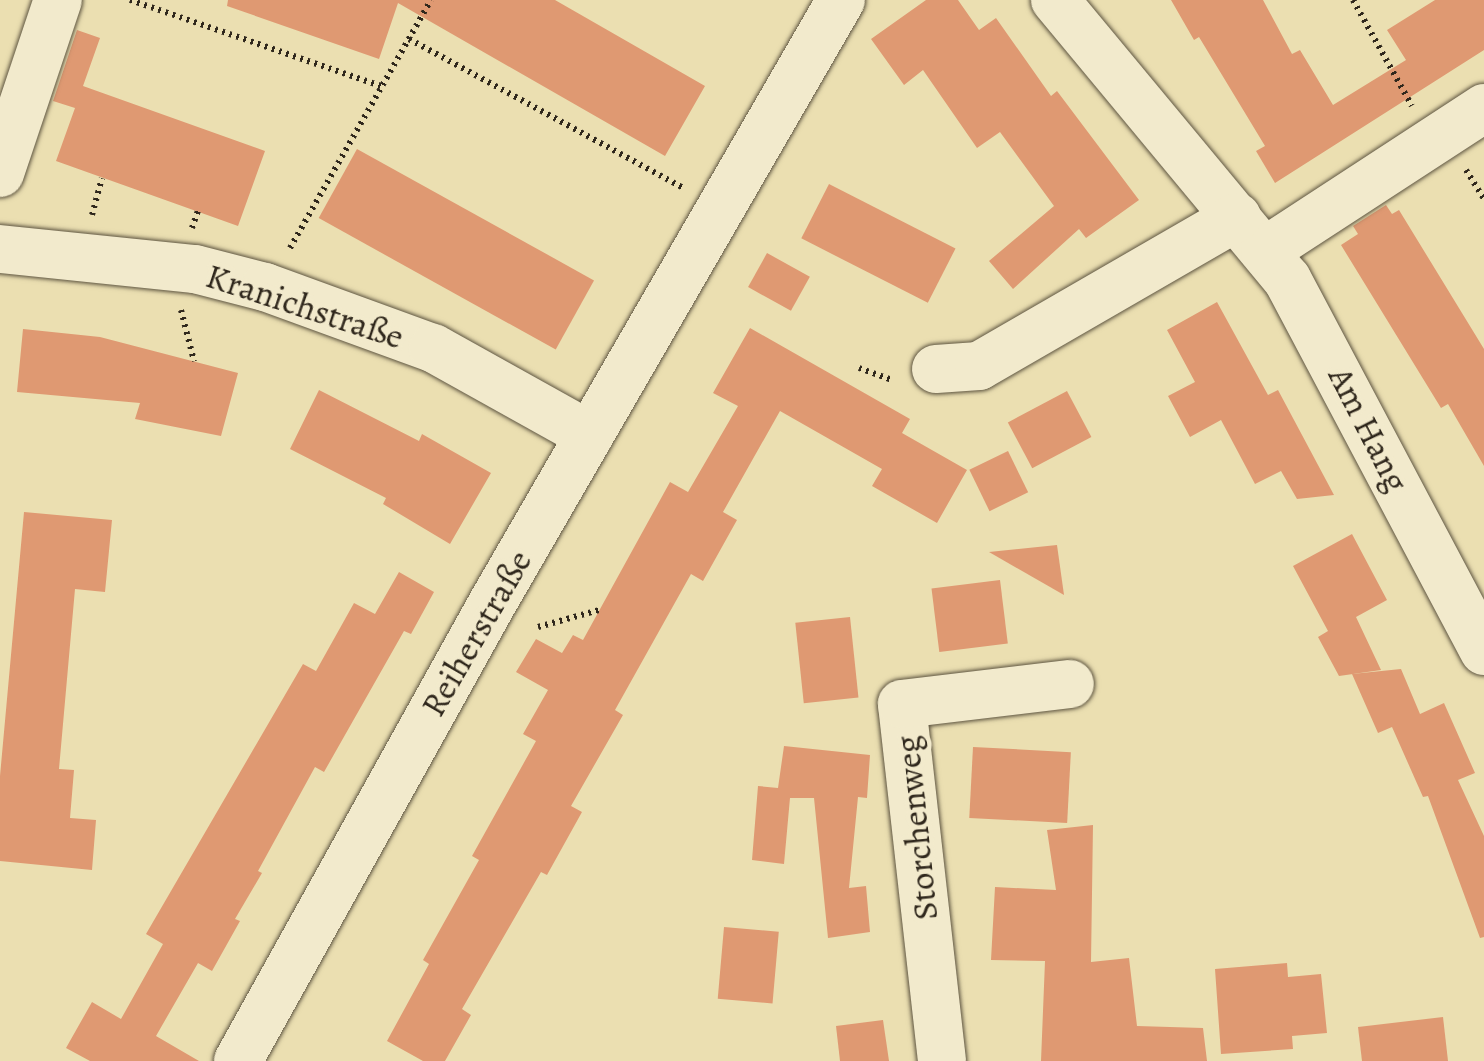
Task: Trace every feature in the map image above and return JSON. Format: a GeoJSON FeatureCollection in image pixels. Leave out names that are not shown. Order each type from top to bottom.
{"type":"FeatureCollection","features":[{"type":"Feature","properties":{"kind":"street"},"geometry":{"type":"LineString","coordinates":[[0,173],[58,0]]}},
{"type":"Feature","properties":{"kind":"street","name":"Reiherstraße"},"geometry":{"type":"LineString","coordinates":[[238,1061],[589,434],[841,0]]}},
{"type":"Feature","properties":{"kind":"street","name":"Am Hang"},"geometry":{"type":"LineString","coordinates":[[1055,0],[1251,234],[1307,310],[1484,651]]}},
{"type":"Feature","properties":{"kind":"street"},"geometry":{"type":"LineString","coordinates":[[936,369],[979,366],[1432,142],[1484,108]]}},
{"type":"Feature","properties":{"kind":"street","name":"Kranichstraße"},"geometry":{"type":"LineString","coordinates":[[0,249],[195,269],[265,287],[432,348],[589,434]]}},
{"type":"Feature","properties":{"kind":"street","name":"Storchenweg"},"geometry":{"type":"LineString","coordinates":[[942,1061],[902,704],[1070,684]]}},
{"type":"Feature","properties":{"kind":"path"},"geometry":{"type":"LineString","coordinates":[[130,0],[384,87]]}},
{"type":"Feature","properties":{"kind":"path"},"geometry":{"type":"LineString","coordinates":[[265,287],[431,0]]}},
{"type":"Feature","properties":{"kind":"path"},"geometry":{"type":"LineString","coordinates":[[1354,0],[1432,142]]}},
{"type":"Feature","properties":{"kind":"path"},"geometry":{"type":"LineString","coordinates":[[409,39],[721,209]]}},
{"type":"Feature","properties":{"kind":"path"},"geometry":{"type":"LineString","coordinates":[[176,294],[194,361]]}},
{"type":"Feature","properties":{"kind":"path"},"geometry":{"type":"LineString","coordinates":[[538,627],[599,610]]}},
{"type":"Feature","properties":{"kind":"building"},"geometry":{"type":"Polygon","coordinates":[[[228,0],[555,0],[705,86],[665,156],[398,3],[379,59],[227,6],[228,0]]]}},
{"type":"Feature","properties":{"kind":"building"},"geometry":{"type":"Polygon","coordinates":[[[926,0],[958,0],[979,30],[996,18],[1051,96],[1057,91],[1139,200],[1086,238],[1079,229],[1013,289],[989,261],[1054,206],[1000,132],[977,148],[923,70],[904,85],[871,39],[926,0]]]}},
{"type":"Feature","properties":{"kind":"building"},"geometry":{"type":"Polygon","coordinates":[[[1171,0],[1263,0],[1292,54],[1300,50],[1333,105],[1406,60],[1387,30],[1435,0],[1484,0],[1484,50],[1275,183],[1256,151],[1265,146],[1199,37],[1194,40],[1171,0]]]}},
{"type":"Feature","properties":{"kind":"building"},"geometry":{"type":"Polygon","coordinates":[[[77,30],[100,38],[83,86],[265,151],[238,226],[56,161],[75,108],[53,101],[77,30]]]}},
{"type":"Feature","properties":{"kind":"building"},"geometry":{"type":"Polygon","coordinates":[[[357,149],[594,280],[556,349],[319,218],[357,149]]]}},
{"type":"Feature","properties":{"kind":"building"},"geometry":{"type":"Polygon","coordinates":[[[829,184],[956,248],[928,303],[801,238],[829,184]]]}},
{"type":"Feature","properties":{"kind":"building"},"geometry":{"type":"Polygon","coordinates":[[[1386,205],[1392,214],[1399,210],[1484,349],[1484,466],[1448,404],[1441,408],[1341,245],[1358,234],[1353,226],[1386,205]]]}},
{"type":"Feature","properties":{"kind":"building"},"geometry":{"type":"Polygon","coordinates":[[[767,253],[810,277],[791,311],[748,287],[767,253]]]}},
{"type":"Feature","properties":{"kind":"building"},"geometry":{"type":"Polygon","coordinates":[[[1217,302],[1268,395],[1278,390],[1334,495],[1297,499],[1281,471],[1255,484],[1221,420],[1190,437],[1168,396],[1195,382],[1167,330],[1217,302]]]}},
{"type":"Feature","properties":{"kind":"building"},"geometry":{"type":"Polygon","coordinates":[[[750,328],[910,419],[902,433],[967,470],[937,523],[872,486],[882,469],[780,411],[723,512],[737,520],[703,581],[691,574],[615,710],[623,715],[571,806],[582,812],[547,875],[541,872],[462,1009],[471,1015],[445,1061],[423,1061],[387,1041],[429,964],[423,960],[479,860],[472,856],[536,741],[523,734],[548,690],[516,672],[536,639],[562,653],[573,635],[583,640],[670,482],[688,492],[738,406],[713,393],[750,328]]]}},
{"type":"Feature","properties":{"kind":"building"},"geometry":{"type":"Polygon","coordinates":[[[23,329],[100,337],[238,373],[221,436],[135,419],[140,403],[17,392],[23,329]]]}},
{"type":"Feature","properties":{"kind":"building"},"geometry":{"type":"Polygon","coordinates":[[[319,390],[419,441],[422,434],[491,473],[450,544],[383,504],[386,498],[290,449],[319,390]]]}},
{"type":"Feature","properties":{"kind":"building"},"geometry":{"type":"Polygon","coordinates":[[[1067,391],[1091,437],[1032,468],[1008,422],[1067,391]]]}},
{"type":"Feature","properties":{"kind":"building"},"geometry":{"type":"Polygon","coordinates":[[[1008,451],[1028,492],[990,511],[969,470],[1008,451]]]}},
{"type":"Feature","properties":{"kind":"building"},"geometry":{"type":"Polygon","coordinates":[[[24,512],[112,520],[105,592],[75,589],[59,769],[74,770],[70,818],[96,820],[92,870],[0,861],[0,776],[24,512]]]}},
{"type":"Feature","properties":{"kind":"building"},"geometry":{"type":"Polygon","coordinates":[[[1352,534],[1387,600],[1356,617],[1381,670],[1339,676],[1318,637],[1328,631],[1293,566],[1352,534]]]}},
{"type":"Feature","properties":{"kind":"building"},"geometry":{"type":"Polygon","coordinates":[[[1057,545],[1064,595],[989,552],[1057,545]]]}},
{"type":"Feature","properties":{"kind":"building"},"geometry":{"type":"Polygon","coordinates":[[[399,572],[434,592],[411,634],[404,631],[324,772],[315,767],[258,871],[262,873],[235,919],[240,921],[212,971],[198,963],[156,1036],[199,1061],[90,1061],[66,1048],[92,1002],[121,1019],[163,944],[146,934],[303,664],[316,671],[354,603],[375,614],[399,572]]]}},
{"type":"Feature","properties":{"kind":"building"},"geometry":{"type":"Polygon","coordinates":[[[1000,580],[1008,644],[939,652],[932,588],[1000,580]]]}},
{"type":"Feature","properties":{"kind":"building"},"geometry":{"type":"Polygon","coordinates":[[[850,617],[858,698],[804,703],[795,623],[850,617]]]}},
{"type":"Feature","properties":{"kind":"building"},"geometry":{"type":"Polygon","coordinates":[[[1401,669],[1420,714],[1444,703],[1475,773],[1458,780],[1484,836],[1484,937],[1480,938],[1428,796],[1423,797],[1392,727],[1378,733],[1352,674],[1401,669]]]}},
{"type":"Feature","properties":{"kind":"building"},"geometry":{"type":"Polygon","coordinates":[[[784,746],[870,755],[867,798],[858,797],[849,888],[866,886],[870,932],[828,938],[814,798],[790,798],[784,864],[752,860],[758,786],[778,788],[784,746]]]}},
{"type":"Feature","properties":{"kind":"building"},"geometry":{"type":"Polygon","coordinates":[[[973,747],[1071,752],[1067,823],[969,818],[973,747]]]}},
{"type":"Feature","properties":{"kind":"building"},"geometry":{"type":"Polygon","coordinates":[[[1093,825],[1091,962],[1129,958],[1137,1026],[1203,1028],[1207,1061],[1041,1061],[1045,961],[991,960],[995,887],[1056,890],[1047,830],[1093,825]]]}},
{"type":"Feature","properties":{"kind":"building"},"geometry":{"type":"Polygon","coordinates":[[[724,927],[779,932],[773,1004],[718,999],[724,927]]]}},
{"type":"Feature","properties":{"kind":"building"},"geometry":{"type":"Polygon","coordinates":[[[1287,963],[1288,977],[1321,974],[1327,1033],[1292,1036],[1293,1049],[1221,1054],[1215,969],[1287,963]]]}},
{"type":"Feature","properties":{"kind":"building"},"geometry":{"type":"Polygon","coordinates":[[[1443,1017],[1448,1061],[1362,1061],[1358,1027],[1443,1017]]]}},
{"type":"Feature","properties":{"kind":"building"},"geometry":{"type":"Polygon","coordinates":[[[883,1020],[889,1061],[840,1061],[836,1026],[883,1020]]]}}]}
